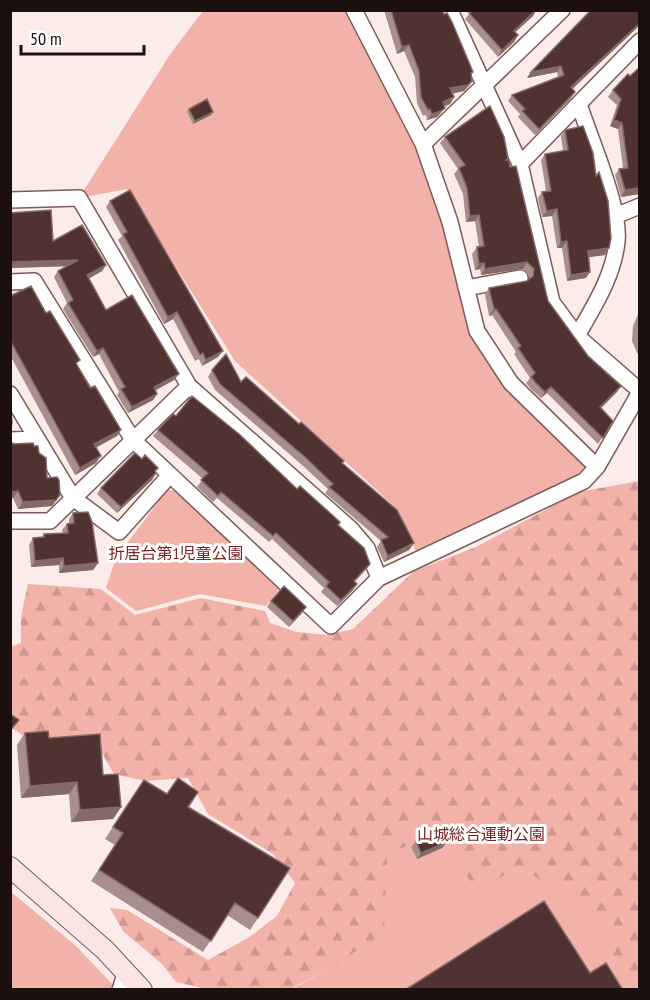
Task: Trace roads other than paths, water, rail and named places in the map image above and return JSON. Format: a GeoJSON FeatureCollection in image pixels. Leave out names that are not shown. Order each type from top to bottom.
{"type":"FeatureCollection","features":[{"type":"Feature","properties":{"kind":"street"},"geometry":{"type":"LineString","coordinates":[[354,10],[423,144],[450,222],[477,332],[511,383],[597,467]]}},
{"type":"Feature","properties":{"kind":"street"},"geometry":{"type":"LineString","coordinates":[[10,282],[34,281],[133,440],[331,626],[379,578],[584,482],[597,467],[639,392],[577,336],[533,274],[520,164],[450,10]]}},
{"type":"Feature","properties":{"kind":"street"},"geometry":{"type":"LineString","coordinates":[[423,144],[486,86],[562,10]]}},
{"type":"Feature","properties":{"kind":"street"},"geometry":{"type":"LineString","coordinates":[[520,164],[639,41]]}},
{"type":"Feature","properties":{"kind":"street"},"geometry":{"type":"LineString","coordinates":[[577,336],[605,286],[617,241],[615,216],[579,104]]}},
{"type":"Feature","properties":{"kind":"street"},"geometry":{"type":"LineString","coordinates":[[10,200],[79,198],[189,386],[351,529],[367,549],[379,578]]}},
{"type":"Feature","properties":{"kind":"street"},"geometry":{"type":"LineString","coordinates":[[615,216],[639,206]]}},
{"type":"Feature","properties":{"kind":"street"},"geometry":{"type":"LineString","coordinates":[[466,288],[533,274]]}},
{"type":"Feature","properties":{"kind":"street"},"geometry":{"type":"LineString","coordinates":[[10,521],[50,521],[189,386]]}},
{"type":"Feature","properties":{"kind":"street"},"geometry":{"type":"LineString","coordinates":[[10,394],[73,498],[119,532],[170,475]]}},
{"type":"Feature","properties":{"kind":"street"},"geometry":{"type":"LineString","coordinates":[[10,440],[36,439]]}},
{"type":"Feature","properties":{"kind":"street"},"geometry":{"type":"LineString","coordinates":[[10,867],[126,970],[142,990]]}},
{"type":"Feature","properties":{"kind":"street"},"geometry":{"type":"LineString","coordinates":[[120,990],[126,970]]}},
{"type":"Feature","properties":{"kind":"park label","name":"折居台第1児童公園"},"geometry":{"type":"Point","coordinates":[176,553]}},
{"type":"Feature","properties":{"kind":"park label","name":"山城総合運動公園"},"geometry":{"type":"Point","coordinates":[481,834]}}]}
